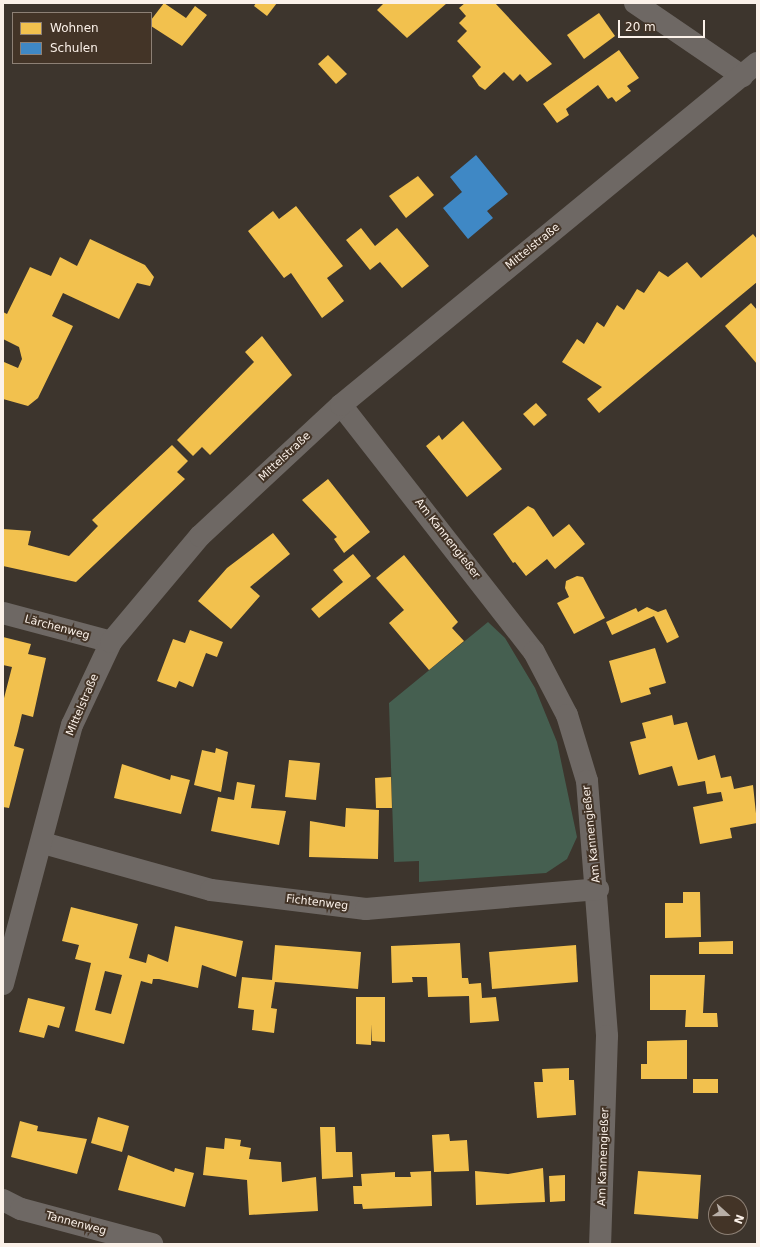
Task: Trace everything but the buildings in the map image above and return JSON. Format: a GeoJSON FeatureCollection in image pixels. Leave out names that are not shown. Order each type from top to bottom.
{"type":"FeatureCollection","features":[{"type":"Feature","properties":{"kind":"street"},"geometry":{"type":"LineString","coordinates":[[635,3],[749,69]]}},
{"type":"Feature","properties":{"kind":"street","name":"Mittelstraße"},"geometry":{"type":"LineString","coordinates":[[3,984],[43,843],[72,725],[111,642],[200,536],[341,404],[749,69]]}},
{"type":"Feature","properties":{"kind":"street","name":"Am Kannengießer"},"geometry":{"type":"LineString","coordinates":[[341,404],[538,659],[567,715],[587,781],[598,889],[607,1036],[600,1244]]}},
{"type":"Feature","properties":{"kind":"street","name":"Lärchenweg"},"geometry":{"type":"LineString","coordinates":[[3,613],[111,642]]}},
{"type":"Feature","properties":{"kind":"street","name":"Fichtenweg"},"geometry":{"type":"LineString","coordinates":[[43,843],[210,890],[366,909],[598,889]]}},
{"type":"Feature","properties":{"kind":"street","name":"Tannenweg"},"geometry":{"type":"LineString","coordinates":[[3,1200],[21,1209],[152,1244]]}},
{"type":"Feature","properties":{"kind":"green space"},"geometry":{"type":"Polygon","coordinates":[[[488,622],[505,638],[535,688],[557,742],[577,837],[567,859],[546,873],[419,882],[419,861],[394,862],[389,703],[488,622]]]}}]}
